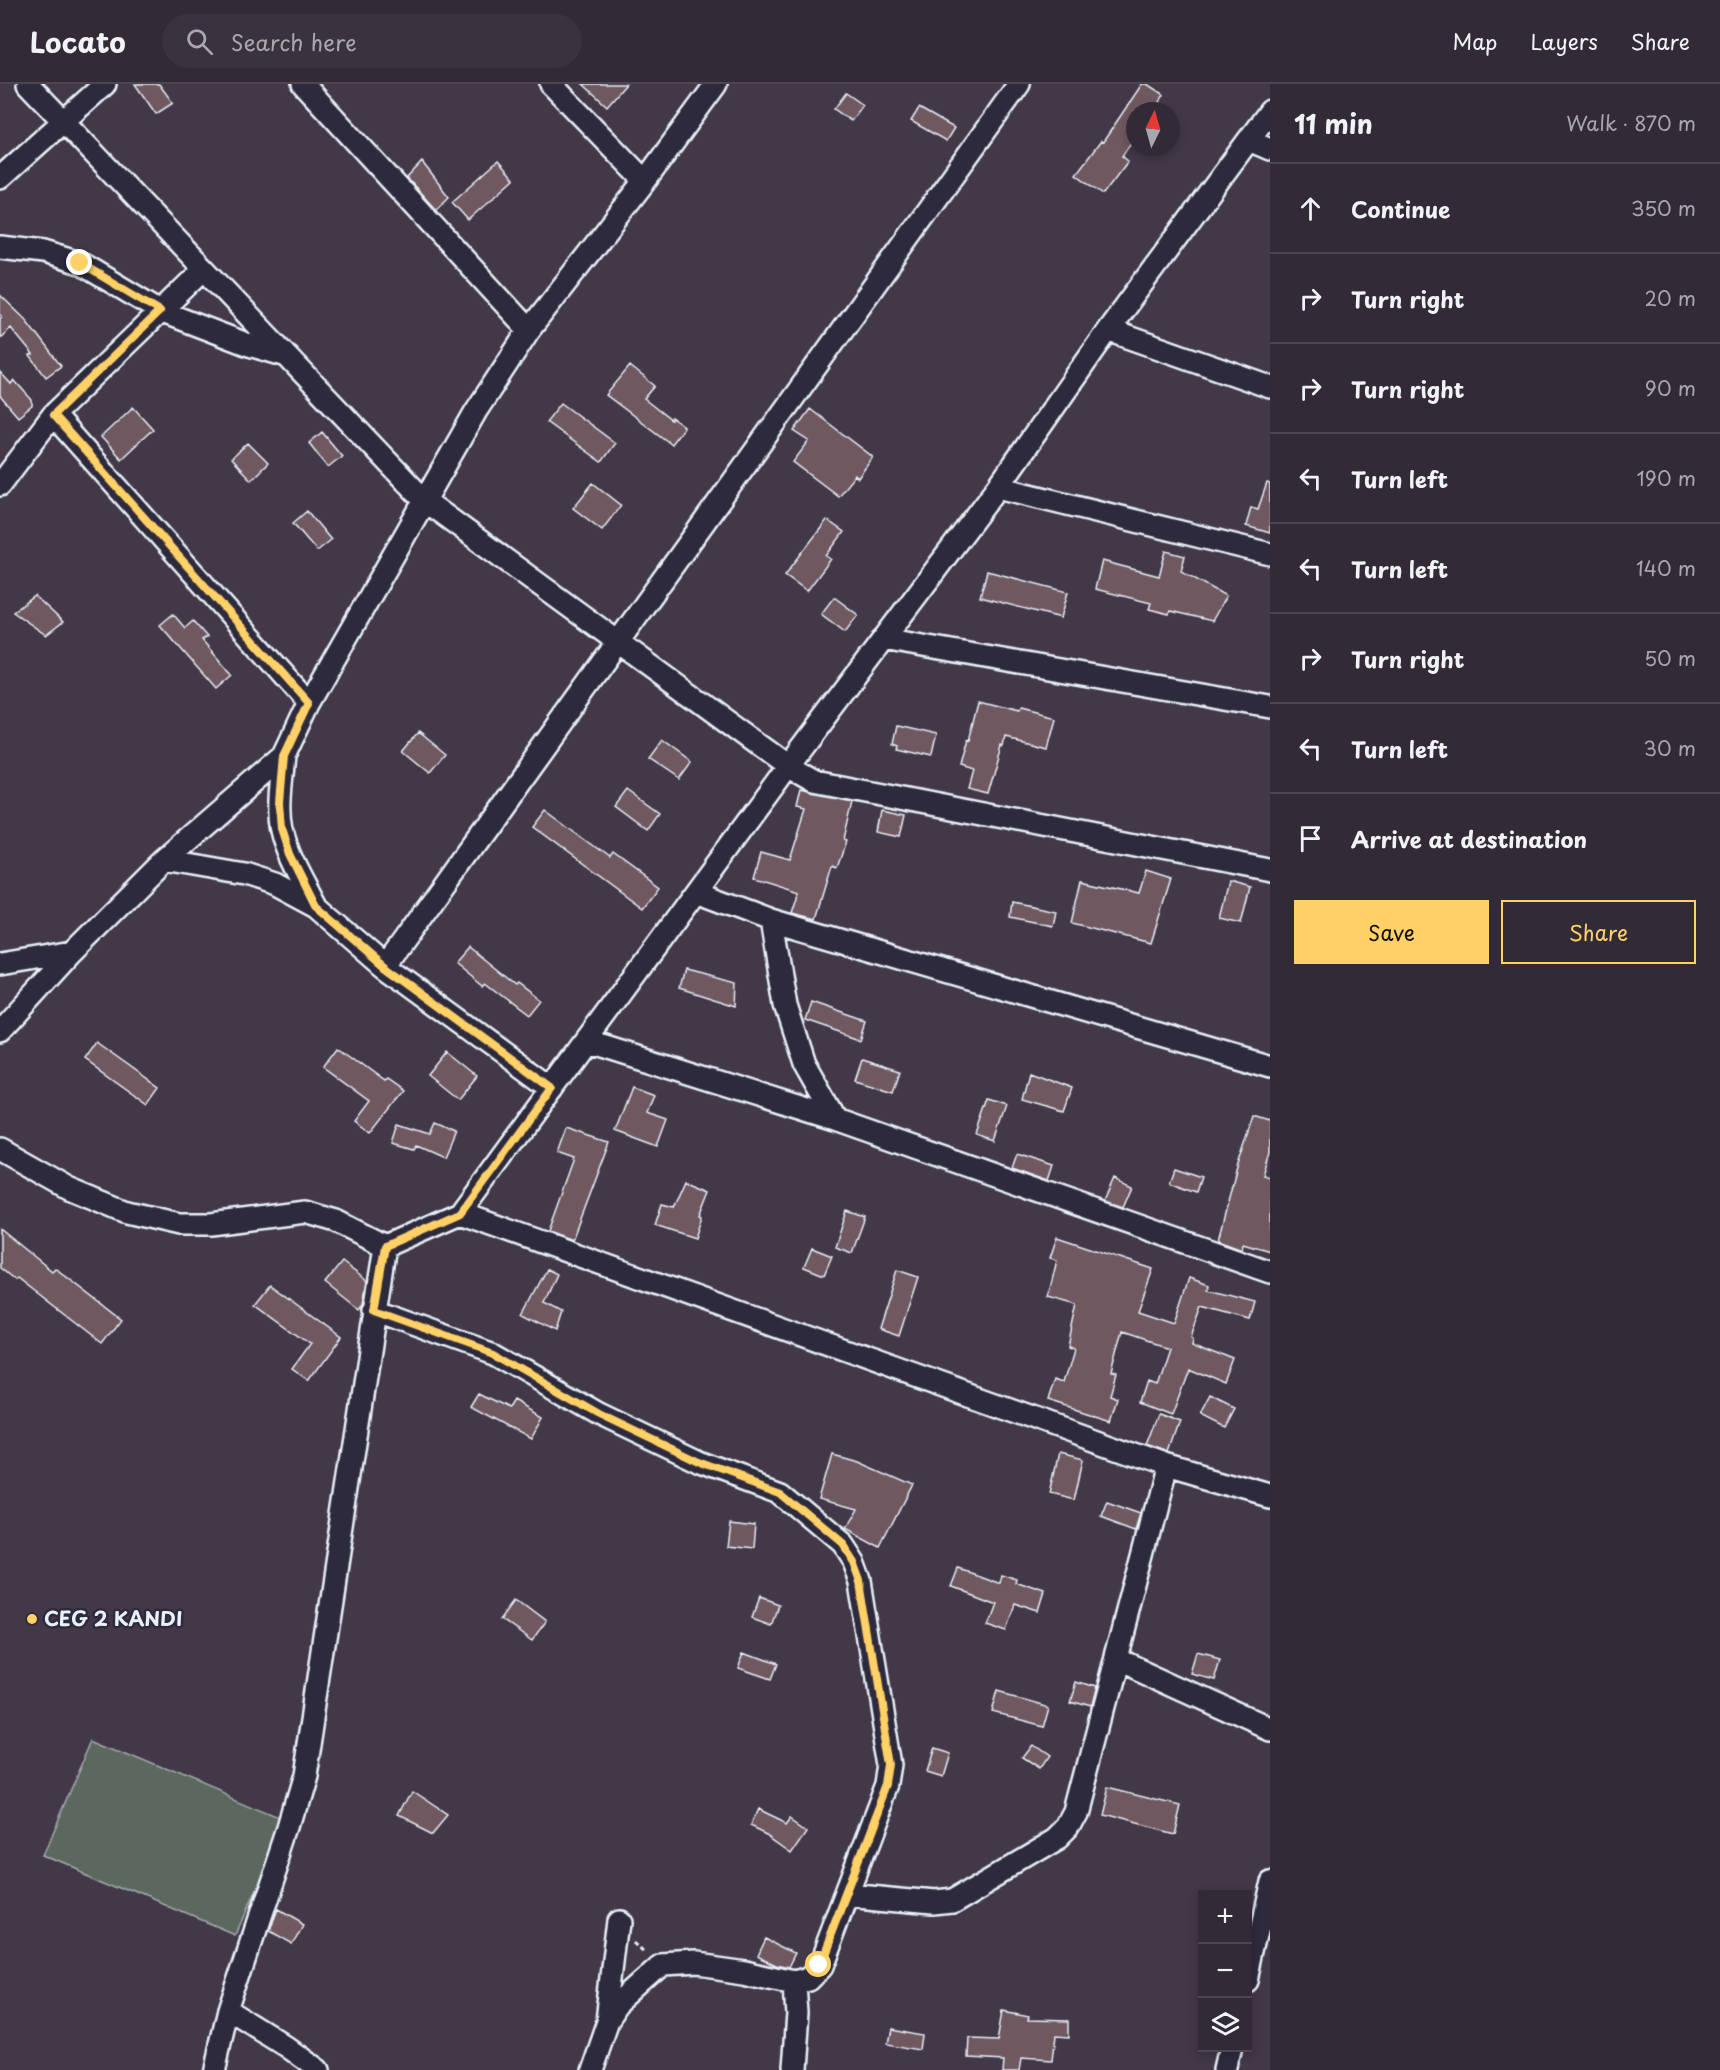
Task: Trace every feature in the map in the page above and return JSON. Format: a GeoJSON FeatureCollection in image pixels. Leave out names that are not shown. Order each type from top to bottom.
{"type":"FeatureCollection","features":[{"type":"Feature","properties":{"kind":"street"},"geometry":{"type":"LineString","coordinates":[[28,84],[425,501],[788,766],[814,782],[1270,870]]}},
{"type":"Feature","properties":{"kind":"street"},"geometry":{"type":"LineString","coordinates":[[0,178],[105,84]]}},
{"type":"Feature","properties":{"kind":"street"},"geometry":{"type":"LineString","coordinates":[[303,84],[529,330]]}},
{"type":"Feature","properties":{"kind":"street"},"geometry":{"type":"LineString","coordinates":[[551,84],[645,181]]}},
{"type":"Feature","properties":{"kind":"street"},"geometry":{"type":"LineString","coordinates":[[316,906],[290,854],[282,829],[280,802],[284,756],[309,703],[476,411],[529,330],[645,181],[716,84]]}},
{"type":"Feature","properties":{"kind":"street"},"geometry":{"type":"LineString","coordinates":[[385,966],[1019,84]]}},
{"type":"Feature","properties":{"kind":"street"},"geometry":{"type":"LineString","coordinates":[[385,1246],[460,1213],[788,766],[998,487],[1108,330],[1270,111]]}},
{"type":"Feature","properties":{"kind":"street"},"geometry":{"type":"LineString","coordinates":[[1250,140],[1270,149]]}},
{"type":"Feature","properties":{"kind":"street"},"geometry":{"type":"LineString","coordinates":[[0,247],[43,252],[80,263],[160,311],[249,345],[287,356]]}},
{"type":"Feature","properties":{"kind":"street"},"geometry":{"type":"LineString","coordinates":[[0,485],[53,415],[204,269]]}},
{"type":"Feature","properties":{"kind":"street"},"geometry":{"type":"LineString","coordinates":[[1108,330],[1270,387]]}},
{"type":"Feature","properties":{"kind":"street"},"geometry":{"type":"LineString","coordinates":[[53,415],[309,703]]}},
{"type":"Feature","properties":{"kind":"street"},"geometry":{"type":"LineString","coordinates":[[998,487],[1270,554]]}},
{"type":"Feature","properties":{"kind":"street"},"geometry":{"type":"LineString","coordinates":[[883,639],[1270,707]]}},
{"type":"Feature","properties":{"kind":"street"},"geometry":{"type":"LineString","coordinates":[[0,1031],[72,952],[164,860],[284,756]]}},
{"type":"Feature","properties":{"kind":"street"},"geometry":{"type":"LineString","coordinates":[[164,860],[244,874],[275,884],[316,906],[385,966],[552,1088]]}},
{"type":"Feature","properties":{"kind":"street"},"geometry":{"type":"LineString","coordinates":[[696,892],[771,920],[1270,1066]]}},
{"type":"Feature","properties":{"kind":"street"},"geometry":{"type":"LineString","coordinates":[[771,920],[785,1005],[804,1064],[835,1119]]}},
{"type":"Feature","properties":{"kind":"street"},"geometry":{"type":"LineString","coordinates":[[0,964],[72,952]]}},
{"type":"Feature","properties":{"kind":"street"},"geometry":{"type":"LineString","coordinates":[[586,1041],[835,1119],[1270,1272]]}},
{"type":"Feature","properties":{"kind":"street"},"geometry":{"type":"LineString","coordinates":[[798,1107],[804,1064]]}},
{"type":"Feature","properties":{"kind":"street"},"geometry":{"type":"LineString","coordinates":[[0,1149],[69,1188],[127,1212],[179,1224],[211,1224],[305,1212],[336,1221],[385,1246]]}},
{"type":"Feature","properties":{"kind":"street"},"geometry":{"type":"LineString","coordinates":[[460,1213],[1166,1466],[1270,1496]]}},
{"type":"Feature","properties":{"kind":"street"},"geometry":{"type":"LineString","coordinates":[[214,2070],[228,2011],[290,1827],[304,1776],[385,1246]]}},
{"type":"Feature","properties":{"kind":"street"},"geometry":{"type":"LineString","coordinates":[[374,1310],[493,1353],[599,1414],[699,1462],[780,1492],[843,1545],[854,1562],[861,1581],[891,1765],[888,1786],[819,1965],[808,1977],[794,1982],[744,1970],[694,1963],[663,1965],[618,2005],[607,2021]]}},
{"type":"Feature","properties":{"kind":"street"},"geometry":{"type":"LineString","coordinates":[[847,1894],[934,1902],[952,1900],[1057,1838],[1068,1827],[1076,1812],[1166,1466]]}},
{"type":"Feature","properties":{"kind":"street"},"geometry":{"type":"LineString","coordinates":[[1116,1659],[1270,1729]]}},
{"type":"Feature","properties":{"kind":"street"},"geometry":{"type":"LineString","coordinates":[[1252,1963],[1270,1885]]}},
{"type":"Feature","properties":{"kind":"street"},"geometry":{"type":"LineString","coordinates":[[590,2070],[607,2021],[619,1922]]}},
{"type":"Feature","properties":{"kind":"street"},"geometry":{"type":"LineString","coordinates":[[792,2070],[796,2013],[794,1982]]}},
{"type":"Feature","properties":{"kind":"street"},"geometry":{"type":"LineString","coordinates":[[228,2011],[318,2070]]}},
{"type":"Feature","properties":{"kind":"street"},"geometry":{"type":"LineString","coordinates":[[1227,2070],[1231,2052]]}},
{"type":"Feature","properties":{"kind":"path"},"geometry":{"type":"LineString","coordinates":[[619,1922],[663,1965]]}},
{"type":"Feature","properties":{"kind":"green space"},"geometry":{"type":"Polygon","coordinates":[[[93,1738],[285,1819],[235,1936],[43,1855],[93,1738]]]}},
{"type":"Feature","properties":{"kind":"building"},"geometry":{"type":"Polygon","coordinates":[[[135,84],[159,84],[173,103],[156,114],[135,84]]]}},
{"type":"Feature","properties":{"kind":"building"},"geometry":{"type":"Polygon","coordinates":[[[583,84],[626,84],[607,106],[583,84]]]}},
{"type":"Feature","properties":{"kind":"building"},"geometry":{"type":"Polygon","coordinates":[[[1142,84],[1147,84],[1164,95],[1159,102],[1130,102],[1142,84]]]}},
{"type":"Feature","properties":{"kind":"building"},"geometry":{"type":"Polygon","coordinates":[[[846,93],[863,105],[851,121],[834,109],[846,93]]]}},
{"type":"Feature","properties":{"kind":"building"},"geometry":{"type":"Polygon","coordinates":[[[919,108],[954,128],[946,141],[911,121],[919,108]]]}},
{"type":"Feature","properties":{"kind":"building"},"geometry":{"type":"Polygon","coordinates":[[[1126,108],[1126,150],[1122,156],[1128,161],[1103,194],[1076,174],[1101,141],[1103,142],[1126,108]]]}},
{"type":"Feature","properties":{"kind":"building"},"geometry":{"type":"Polygon","coordinates":[[[498,161],[514,179],[468,220],[452,202],[498,161]]]}},
{"type":"Feature","properties":{"kind":"building"},"geometry":{"type":"Polygon","coordinates":[[[422,162],[449,197],[436,210],[407,178],[422,162]]]}},
{"type":"Feature","properties":{"kind":"building"},"geometry":{"type":"Polygon","coordinates":[[[0,295],[26,320],[61,366],[46,377],[30,356],[33,355],[11,328],[0,338],[2,316],[0,314],[0,295]]]}},
{"type":"Feature","properties":{"kind":"building"},"geometry":{"type":"Polygon","coordinates":[[[630,366],[655,386],[644,399],[684,427],[671,444],[606,395],[630,366]]]}},
{"type":"Feature","properties":{"kind":"building"},"geometry":{"type":"Polygon","coordinates":[[[0,372],[11,384],[14,380],[32,400],[32,406],[18,417],[0,396],[0,372]]]}},
{"type":"Feature","properties":{"kind":"building"},"geometry":{"type":"Polygon","coordinates":[[[561,403],[615,443],[601,462],[546,422],[561,403]]]}},
{"type":"Feature","properties":{"kind":"building"},"geometry":{"type":"Polygon","coordinates":[[[133,407],[153,429],[121,459],[101,437],[133,407]]]}},
{"type":"Feature","properties":{"kind":"building"},"geometry":{"type":"Polygon","coordinates":[[[810,409],[873,457],[858,478],[855,475],[838,496],[793,462],[809,441],[794,431],[810,409]]]}},
{"type":"Feature","properties":{"kind":"building"},"geometry":{"type":"Polygon","coordinates":[[[322,432],[342,456],[328,467],[309,443],[322,432]]]}},
{"type":"Feature","properties":{"kind":"building"},"geometry":{"type":"Polygon","coordinates":[[[248,443],[268,463],[251,480],[231,459],[248,443]]]}},
{"type":"Feature","properties":{"kind":"building"},"geometry":{"type":"Polygon","coordinates":[[[593,483],[621,505],[602,530],[573,508],[593,483]]]}},
{"type":"Feature","properties":{"kind":"building"},"geometry":{"type":"Polygon","coordinates":[[[1267,483],[1270,484],[1270,533],[1246,526],[1251,507],[1258,509],[1267,483]]]}},
{"type":"Feature","properties":{"kind":"building"},"geometry":{"type":"Polygon","coordinates":[[[307,511],[331,540],[317,551],[293,523],[307,511]]]}},
{"type":"Feature","properties":{"kind":"building"},"geometry":{"type":"Polygon","coordinates":[[[827,520],[844,532],[826,556],[831,559],[807,591],[785,575],[827,520]]]}},
{"type":"Feature","properties":{"kind":"building"},"geometry":{"type":"Polygon","coordinates":[[[1166,551],[1185,556],[1181,571],[1226,596],[1212,621],[1170,611],[1169,614],[1149,609],[1151,603],[1095,589],[1102,561],[1159,576],[1166,551]]]}},
{"type":"Feature","properties":{"kind":"building"},"geometry":{"type":"Polygon","coordinates":[[[987,571],[1068,592],[1061,618],[980,597],[987,571]]]}},
{"type":"Feature","properties":{"kind":"building"},"geometry":{"type":"Polygon","coordinates":[[[35,596],[63,622],[46,635],[13,612],[35,596]]]}},
{"type":"Feature","properties":{"kind":"building"},"geometry":{"type":"Polygon","coordinates":[[[834,597],[858,615],[845,632],[821,614],[834,597]]]}},
{"type":"Feature","properties":{"kind":"building"},"geometry":{"type":"Polygon","coordinates":[[[173,614],[185,628],[193,621],[207,637],[202,640],[232,675],[216,689],[160,625],[173,614]]]}},
{"type":"Feature","properties":{"kind":"building"},"geometry":{"type":"Polygon","coordinates":[[[978,701],[1054,717],[1046,747],[1006,737],[988,794],[967,789],[972,771],[959,767],[978,701]]]}},
{"type":"Feature","properties":{"kind":"building"},"geometry":{"type":"Polygon","coordinates":[[[896,726],[936,735],[931,757],[896,749],[897,746],[892,744],[896,726]]]}},
{"type":"Feature","properties":{"kind":"building"},"geometry":{"type":"Polygon","coordinates":[[[418,733],[445,755],[430,773],[403,751],[418,733]]]}},
{"type":"Feature","properties":{"kind":"building"},"geometry":{"type":"Polygon","coordinates":[[[662,740],[692,762],[679,780],[648,759],[662,740]]]}},
{"type":"Feature","properties":{"kind":"building"},"geometry":{"type":"Polygon","coordinates":[[[801,790],[852,801],[843,841],[846,842],[837,868],[832,866],[816,919],[792,913],[799,891],[754,877],[761,852],[790,860],[806,809],[797,807],[801,790]]]}},
{"type":"Feature","properties":{"kind":"building"},"geometry":{"type":"Polygon","coordinates":[[[628,791],[660,814],[648,831],[616,807],[628,791]]]}},
{"type":"Feature","properties":{"kind":"building"},"geometry":{"type":"Polygon","coordinates":[[[545,810],[610,858],[613,854],[658,887],[642,908],[532,827],[545,810]]]}},
{"type":"Feature","properties":{"kind":"building"},"geometry":{"type":"Polygon","coordinates":[[[882,810],[906,815],[901,837],[878,832],[882,810]]]}},
{"type":"Feature","properties":{"kind":"building"},"geometry":{"type":"Polygon","coordinates":[[[1146,871],[1171,879],[1151,943],[1072,923],[1082,880],[1139,893],[1146,871]]]}},
{"type":"Feature","properties":{"kind":"building"},"geometry":{"type":"Polygon","coordinates":[[[1228,881],[1250,887],[1241,923],[1219,918],[1228,881]]]}},
{"type":"Feature","properties":{"kind":"building"},"geometry":{"type":"Polygon","coordinates":[[[1012,902],[1056,911],[1053,926],[1010,917],[1012,902]]]}},
{"type":"Feature","properties":{"kind":"building"},"geometry":{"type":"Polygon","coordinates":[[[468,947],[515,985],[517,983],[539,1000],[527,1015],[485,983],[482,986],[454,963],[468,947]]]}},
{"type":"Feature","properties":{"kind":"building"},"geometry":{"type":"Polygon","coordinates":[[[684,970],[737,983],[736,1006],[679,988],[684,970]]]}},
{"type":"Feature","properties":{"kind":"building"},"geometry":{"type":"Polygon","coordinates":[[[811,1002],[867,1021],[861,1039],[805,1020],[811,1002]]]}},
{"type":"Feature","properties":{"kind":"building"},"geometry":{"type":"Polygon","coordinates":[[[97,1043],[160,1088],[148,1105],[85,1060],[97,1043]]]}},
{"type":"Feature","properties":{"kind":"building"},"geometry":{"type":"Polygon","coordinates":[[[338,1047],[384,1081],[386,1079],[403,1091],[370,1133],[354,1121],[369,1101],[323,1067],[338,1047]]]}},
{"type":"Feature","properties":{"kind":"building"},"geometry":{"type":"Polygon","coordinates":[[[447,1052],[477,1076],[458,1100],[428,1076],[447,1052]]]}},
{"type":"Feature","properties":{"kind":"building"},"geometry":{"type":"Polygon","coordinates":[[[862,1058],[900,1070],[893,1091],[855,1079],[862,1058]]]}},
{"type":"Feature","properties":{"kind":"building"},"geometry":{"type":"Polygon","coordinates":[[[1029,1072],[1072,1088],[1064,1111],[1022,1099],[1029,1072]]]}},
{"type":"Feature","properties":{"kind":"building"},"geometry":{"type":"Polygon","coordinates":[[[632,1087],[654,1095],[647,1113],[668,1120],[658,1147],[615,1131],[632,1087]]]}},
{"type":"Feature","properties":{"kind":"building"},"geometry":{"type":"Polygon","coordinates":[[[989,1100],[1007,1106],[995,1141],[977,1135],[989,1100]]]}},
{"type":"Feature","properties":{"kind":"building"},"geometry":{"type":"Polygon","coordinates":[[[1254,1116],[1270,1121],[1270,1152],[1263,1175],[1270,1177],[1270,1251],[1243,1243],[1242,1249],[1218,1240],[1237,1168],[1254,1116]]]}},
{"type":"Feature","properties":{"kind":"building"},"geometry":{"type":"Polygon","coordinates":[[[435,1123],[454,1131],[443,1157],[416,1145],[414,1149],[393,1143],[399,1124],[430,1134],[435,1123]]]}},
{"type":"Feature","properties":{"kind":"building"},"geometry":{"type":"Polygon","coordinates":[[[566,1128],[609,1142],[572,1240],[548,1231],[574,1159],[557,1153],[566,1128]]]}},
{"type":"Feature","properties":{"kind":"building"},"geometry":{"type":"Polygon","coordinates":[[[1017,1154],[1054,1166],[1049,1181],[1012,1168],[1017,1154]]]}},
{"type":"Feature","properties":{"kind":"building"},"geometry":{"type":"Polygon","coordinates":[[[1174,1168],[1201,1177],[1196,1192],[1169,1182],[1174,1168]]]}},
{"type":"Feature","properties":{"kind":"building"},"geometry":{"type":"Polygon","coordinates":[[[1115,1178],[1132,1186],[1123,1207],[1105,1201],[1115,1178]]]}},
{"type":"Feature","properties":{"kind":"building"},"geometry":{"type":"Polygon","coordinates":[[[686,1180],[710,1190],[700,1215],[702,1216],[695,1238],[655,1225],[662,1204],[674,1207],[686,1180]]]}},
{"type":"Feature","properties":{"kind":"building"},"geometry":{"type":"Polygon","coordinates":[[[847,1211],[865,1217],[852,1253],[835,1247],[847,1211]]]}},
{"type":"Feature","properties":{"kind":"building"},"geometry":{"type":"Polygon","coordinates":[[[0,1229],[52,1271],[55,1268],[121,1319],[102,1344],[17,1278],[15,1280],[0,1268],[0,1229]]]}},
{"type":"Feature","properties":{"kind":"building"},"geometry":{"type":"Polygon","coordinates":[[[1057,1237],[1153,1269],[1138,1311],[1174,1323],[1189,1278],[1209,1285],[1208,1290],[1255,1302],[1250,1320],[1202,1307],[1191,1337],[1193,1338],[1192,1343],[1235,1360],[1226,1384],[1188,1368],[1171,1414],[1140,1402],[1147,1381],[1155,1384],[1167,1347],[1122,1332],[1111,1374],[1116,1375],[1110,1396],[1118,1399],[1111,1421],[1048,1401],[1055,1379],[1064,1382],[1074,1348],[1068,1346],[1077,1305],[1048,1297],[1057,1260],[1050,1258],[1057,1237]]]}},
{"type":"Feature","properties":{"kind":"building"},"geometry":{"type":"Polygon","coordinates":[[[812,1248],[832,1256],[824,1275],[804,1267],[812,1248]]]}},
{"type":"Feature","properties":{"kind":"building"},"geometry":{"type":"Polygon","coordinates":[[[342,1262],[367,1281],[363,1304],[359,1310],[325,1283],[342,1262]]]}},
{"type":"Feature","properties":{"kind":"building"},"geometry":{"type":"Polygon","coordinates":[[[547,1269],[557,1274],[544,1303],[561,1312],[555,1331],[523,1314],[547,1269]]]}},
{"type":"Feature","properties":{"kind":"building"},"geometry":{"type":"Polygon","coordinates":[[[897,1270],[918,1277],[899,1336],[878,1329],[897,1270]]]}},
{"type":"Feature","properties":{"kind":"building"},"geometry":{"type":"Polygon","coordinates":[[[270,1285],[341,1337],[309,1381],[292,1369],[310,1344],[255,1304],[270,1285]]]}},
{"type":"Feature","properties":{"kind":"building"},"geometry":{"type":"Polygon","coordinates":[[[479,1394],[509,1409],[514,1401],[543,1417],[531,1439],[471,1407],[479,1394]]]}},
{"type":"Feature","properties":{"kind":"building"},"geometry":{"type":"Polygon","coordinates":[[[1210,1397],[1234,1409],[1224,1428],[1200,1416],[1210,1397]]]}},
{"type":"Feature","properties":{"kind":"building"},"geometry":{"type":"Polygon","coordinates":[[[1159,1414],[1180,1422],[1169,1454],[1147,1446],[1159,1414]]]}},
{"type":"Feature","properties":{"kind":"building"},"geometry":{"type":"Polygon","coordinates":[[[832,1454],[857,1461],[912,1485],[880,1548],[845,1529],[856,1509],[819,1499],[832,1454]]]}},
{"type":"Feature","properties":{"kind":"building"},"geometry":{"type":"Polygon","coordinates":[[[1058,1454],[1083,1460],[1074,1500],[1049,1494],[1058,1454]]]}},
{"type":"Feature","properties":{"kind":"building"},"geometry":{"type":"Polygon","coordinates":[[[1107,1501],[1141,1513],[1136,1529],[1101,1516],[1107,1501]]]}},
{"type":"Feature","properties":{"kind":"building"},"geometry":{"type":"Polygon","coordinates":[[[729,1521],[754,1524],[752,1549],[726,1546],[729,1521]]]}},
{"type":"Feature","properties":{"kind":"building"},"geometry":{"type":"Polygon","coordinates":[[[958,1568],[999,1583],[1001,1575],[1017,1580],[1016,1584],[1046,1594],[1040,1613],[1015,1605],[1006,1630],[985,1623],[993,1602],[951,1586],[958,1568]]]}},
{"type":"Feature","properties":{"kind":"building"},"geometry":{"type":"Polygon","coordinates":[[[759,1598],[778,1605],[771,1624],[752,1617],[759,1598]]]}},
{"type":"Feature","properties":{"kind":"building"},"geometry":{"type":"Polygon","coordinates":[[[516,1600],[545,1622],[532,1640],[502,1619],[516,1600]]]}},
{"type":"Feature","properties":{"kind":"building"},"geometry":{"type":"Polygon","coordinates":[[[744,1652],[776,1664],[770,1679],[738,1668],[744,1652]]]}},
{"type":"Feature","properties":{"kind":"building"},"geometry":{"type":"Polygon","coordinates":[[[1198,1654],[1220,1660],[1214,1680],[1192,1674],[1198,1654]]]}},
{"type":"Feature","properties":{"kind":"building"},"geometry":{"type":"Polygon","coordinates":[[[1076,1682],[1095,1688],[1090,1707],[1070,1701],[1076,1682]]]}},
{"type":"Feature","properties":{"kind":"building"},"geometry":{"type":"Polygon","coordinates":[[[999,1691],[1048,1705],[1042,1726],[993,1713],[999,1691]]]}},
{"type":"Feature","properties":{"kind":"building"},"geometry":{"type":"Polygon","coordinates":[[[1031,1746],[1047,1757],[1039,1769],[1022,1758],[1031,1746]]]}},
{"type":"Feature","properties":{"kind":"building"},"geometry":{"type":"Polygon","coordinates":[[[932,1748],[948,1753],[941,1776],[925,1771],[932,1748]]]}},
{"type":"Feature","properties":{"kind":"building"},"geometry":{"type":"Polygon","coordinates":[[[1107,1787],[1180,1805],[1173,1834],[1100,1815],[1107,1787]]]}},
{"type":"Feature","properties":{"kind":"building"},"geometry":{"type":"Polygon","coordinates":[[[412,1791],[448,1815],[433,1833],[399,1816],[412,1791]]]}},
{"type":"Feature","properties":{"kind":"building"},"geometry":{"type":"Polygon","coordinates":[[[758,1809],[787,1823],[792,1816],[808,1827],[792,1850],[768,1833],[751,1825],[758,1809]]]}},
{"type":"Feature","properties":{"kind":"building"},"geometry":{"type":"Polygon","coordinates":[[[276,1909],[302,1924],[291,1944],[268,1931],[276,1909]]]}},
{"type":"Feature","properties":{"kind":"building"},"geometry":{"type":"Polygon","coordinates":[[[764,1937],[796,1953],[789,1967],[756,1954],[764,1937]]]}},
{"type":"Feature","properties":{"kind":"building"},"geometry":{"type":"Polygon","coordinates":[[[1004,2010],[1028,2015],[1027,2018],[1069,2019],[1069,2034],[1054,2033],[1051,2060],[1021,2058],[1019,2070],[1002,2070],[1003,2058],[966,2056],[967,2038],[999,2039],[1004,2010]]]}},
{"type":"Feature","properties":{"kind":"building"},"geometry":{"type":"Polygon","coordinates":[[[888,2027],[925,2033],[923,2049],[885,2043],[888,2027]]]}},
{"type":"Feature","properties":{"kind":"place","name":"CEG 2 KANDI"},"geometry":{"type":"Point","coordinates":[32,1619]}},
{"type":"Feature","properties":{"kind":"route"},"geometry":{"type":"LineString","coordinates":[[80,263],[160,311],[53,415],[309,703],[284,756],[280,802],[282,829],[290,854],[316,906],[385,966],[552,1088],[460,1213],[385,1246],[374,1310],[493,1353],[599,1414],[699,1462],[780,1492],[843,1545],[854,1562],[861,1581],[891,1765],[888,1786],[819,1965]]}}]}
